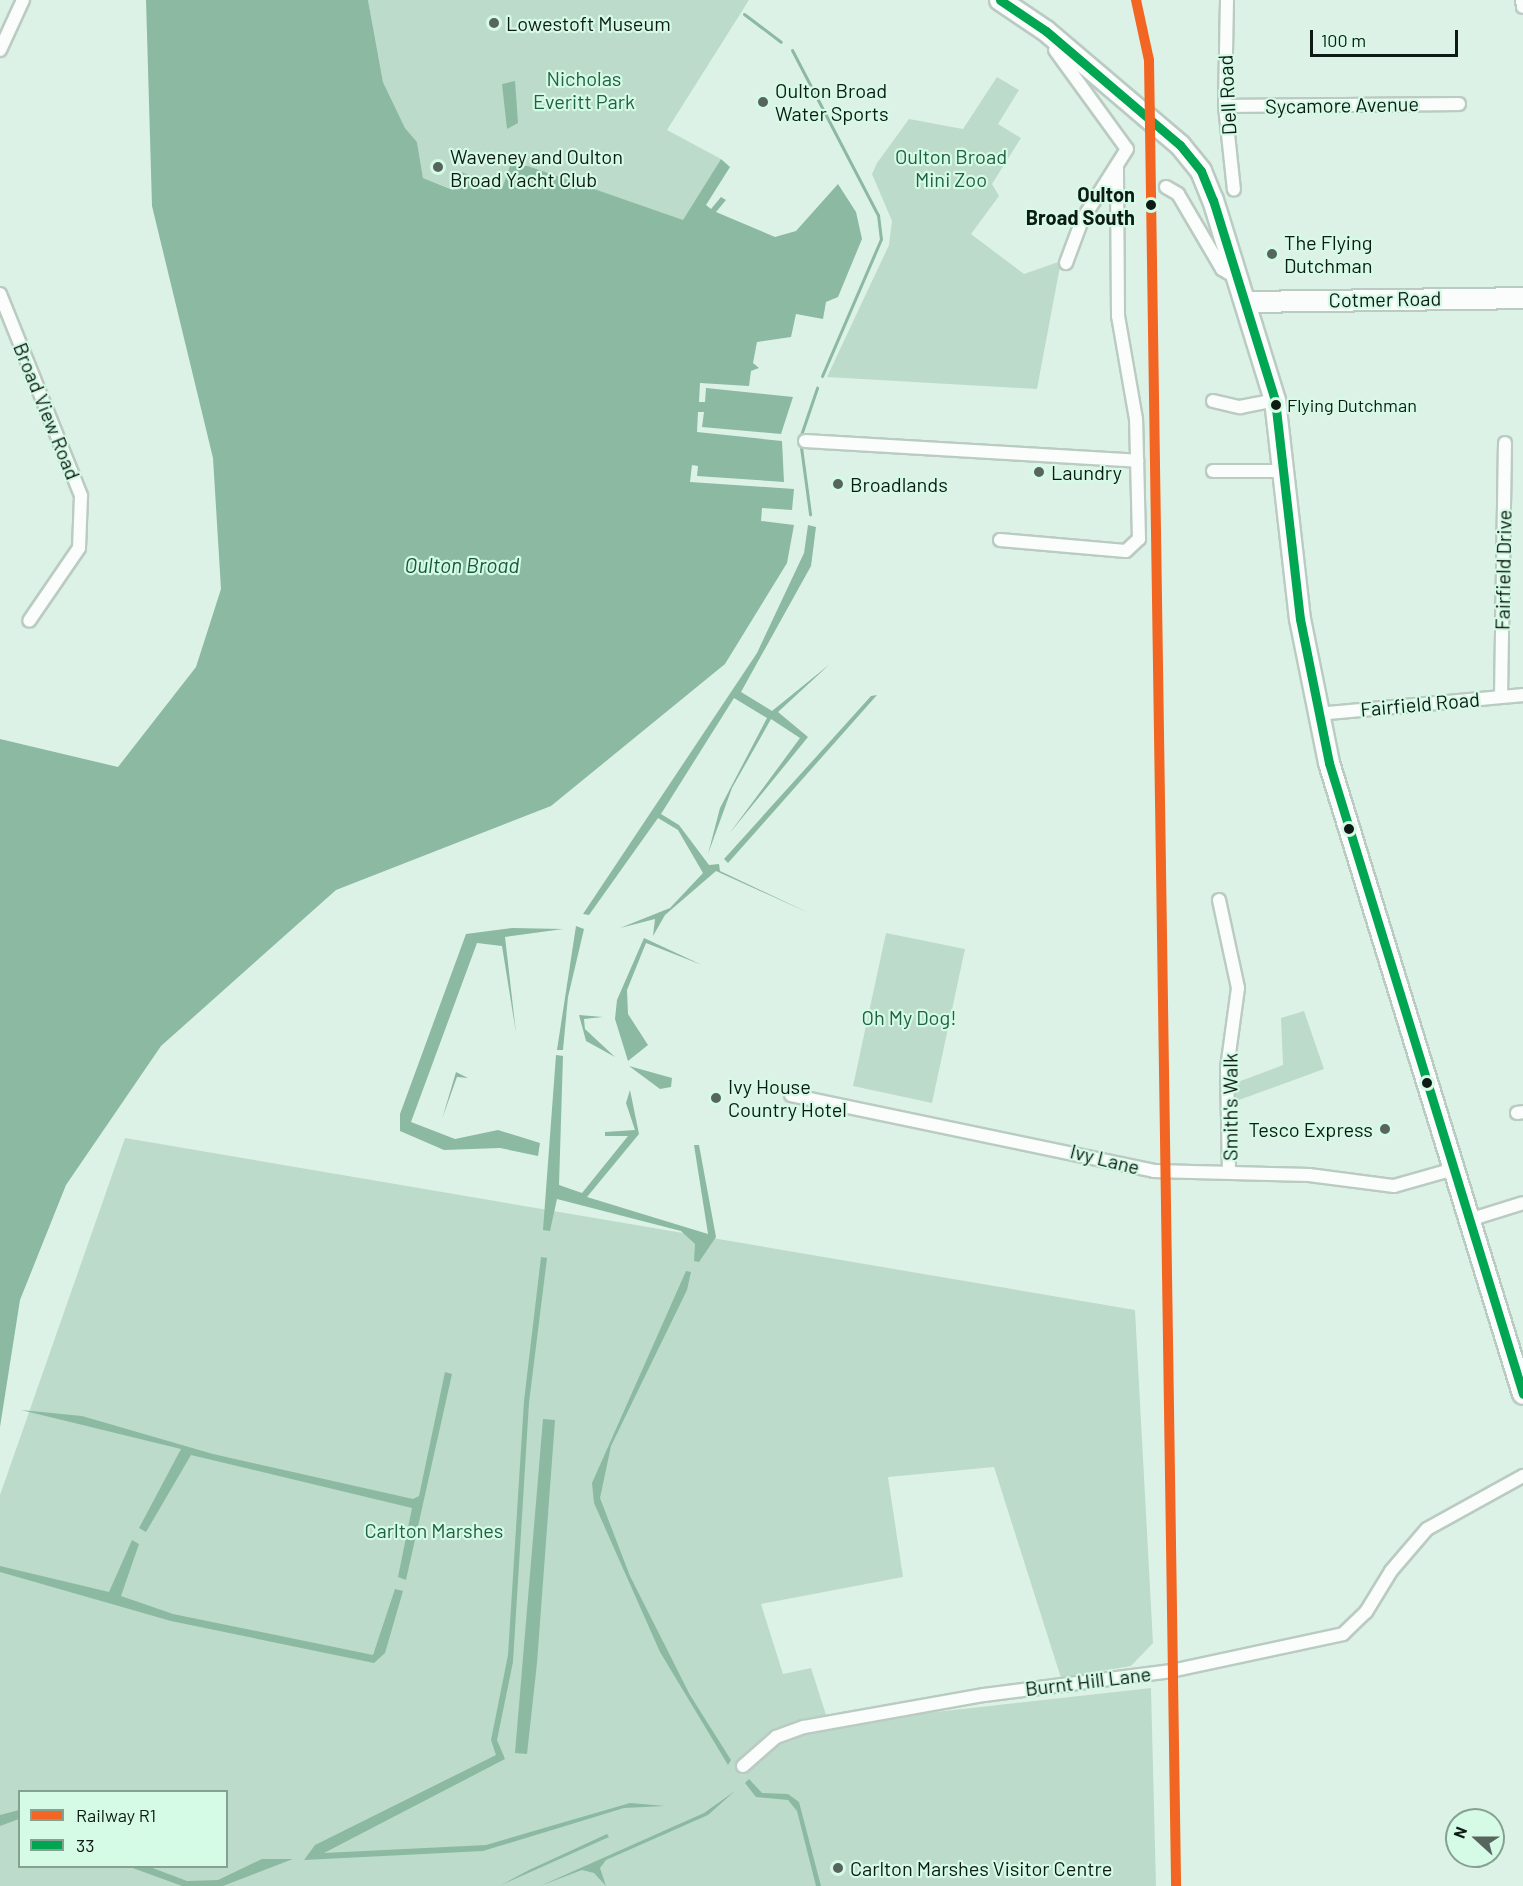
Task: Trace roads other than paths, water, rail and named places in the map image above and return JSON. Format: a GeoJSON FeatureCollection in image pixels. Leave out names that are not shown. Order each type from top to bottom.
{"type":"FeatureCollection","features":[{"type":"Feature","properties":{"kind":"highway"},"geometry":{"type":"LineString","coordinates":[[1000,0],[1046,31],[1180,145],[1201,171],[1246,302],[1275,400],[1293,570],[1318,714],[1352,841],[1472,1218],[1523,1394]]}},
{"type":"Feature","properties":{"kind":"highway","name":"Cotmer Road"},"geometry":{"type":"LineString","coordinates":[[1246,302],[1523,298]]}},
{"type":"Feature","properties":{"kind":"street"},"geometry":{"type":"LineString","coordinates":[[1,45],[23,0]]}},
{"type":"Feature","properties":{"kind":"street","name":"Dell Road"},"geometry":{"type":"LineString","coordinates":[[1227,0],[1226,106],[1234,190]]}},
{"type":"Feature","properties":{"kind":"street"},"geometry":{"type":"LineString","coordinates":[[1522,0],[1523,7]]}},
{"type":"Feature","properties":{"kind":"street"},"geometry":{"type":"LineString","coordinates":[[1046,31],[1051,46],[1123,139],[1127,149],[1082,220],[1066,263]]}},
{"type":"Feature","properties":{"kind":"street","name":"Sycamore Avenue"},"geometry":{"type":"LineString","coordinates":[[1226,106],[1459,104]]}},
{"type":"Feature","properties":{"kind":"street"},"geometry":{"type":"LineString","coordinates":[[1000,540],[1132,549],[1139,539],[1136,419],[1118,316],[1117,168]]}},
{"type":"Feature","properties":{"kind":"street"},"geometry":{"type":"LineString","coordinates":[[1166,188],[1178,194],[1222,269],[1237,278]]}},
{"type":"Feature","properties":{"kind":"street","name":"Broad View Road"},"geometry":{"type":"LineString","coordinates":[[0,294],[81,496],[79,548],[29,621]]}},
{"type":"Feature","properties":{"kind":"street"},"geometry":{"type":"LineString","coordinates":[[1213,400],[1240,407],[1275,400]]}},
{"type":"Feature","properties":{"kind":"street"},"geometry":{"type":"LineString","coordinates":[[805,441],[1137,461]]}},
{"type":"Feature","properties":{"kind":"street","name":"Fairfield Drive"},"geometry":{"type":"LineString","coordinates":[[1501,697],[1505,443]]}},
{"type":"Feature","properties":{"kind":"street"},"geometry":{"type":"LineString","coordinates":[[1213,471],[1284,471]]}},
{"type":"Feature","properties":{"kind":"street","name":"Fairfield Road"},"geometry":{"type":"LineString","coordinates":[[1318,714],[1523,695]]}},
{"type":"Feature","properties":{"kind":"street","name":"Smith's Walk"},"geometry":{"type":"LineString","coordinates":[[1219,900],[1238,988],[1227,1068],[1229,1173]]}},
{"type":"Feature","properties":{"kind":"street","name":"Ivy Lane"},"geometry":{"type":"LineString","coordinates":[[791,1095],[1154,1171],[1229,1173],[1394,1186],[1456,1168]]}},
{"type":"Feature","properties":{"kind":"street"},"geometry":{"type":"LineString","coordinates":[[1472,1218],[1523,1203]]}},
{"type":"Feature","properties":{"kind":"street","name":"Burnt Hill Lane"},"geometry":{"type":"LineString","coordinates":[[744,1766],[776,1737],[804,1727],[984,1695],[1171,1671],[1343,1634],[1366,1612],[1402,1555],[1427,1529],[1523,1476]]}},
{"type":"Feature","properties":{"kind":"water","name":"Oulton Broad"},"geometry":{"type":"Polygon","coordinates":[[[146,0],[368,0],[383,82],[405,128],[417,142],[423,178],[453,190],[461,172],[502,189],[510,166],[528,166],[683,220],[721,159],[730,167],[706,205],[711,209],[721,197],[726,200],[716,212],[775,237],[796,231],[838,184],[856,212],[862,239],[838,297],[826,302],[823,319],[796,314],[791,337],[757,342],[753,363],[759,368],[751,371],[749,386],[700,383],[699,402],[705,402],[706,388],[793,397],[781,434],[702,427],[704,412],[698,412],[697,432],[782,441],[784,482],[697,476],[698,466],[692,465],[690,482],[794,489],[792,510],[762,508],[761,521],[794,525],[787,563],[725,664],[551,806],[336,890],[161,1046],[66,1185],[20,1300],[0,1427],[0,739],[118,767],[196,667],[221,589],[213,458],[152,206],[146,0]]]}},
{"type":"Feature","properties":{"kind":"water"},"geometry":{"type":"Polygon","coordinates":[[[515,81],[518,123],[507,129],[502,84],[515,81]]]}},
{"type":"Feature","properties":{"kind":"water"},"geometry":{"type":"Polygon","coordinates":[[[808,525],[816,527],[811,566],[741,692],[772,711],[830,664],[778,712],[808,737],[729,834],[800,738],[771,719],[732,788],[708,854],[720,808],[767,718],[734,698],[661,814],[679,825],[709,865],[719,864],[720,871],[809,913],[716,871],[665,915],[653,936],[655,919],[620,928],[670,908],[703,873],[678,830],[658,818],[589,915],[583,914],[757,653],[804,553],[808,525]]]}},
{"type":"Feature","properties":{"kind":"water"},"geometry":{"type":"Polygon","coordinates":[[[877,695],[728,863],[724,859],[871,696],[877,695]]]}},
{"type":"Feature","properties":{"kind":"water"},"geometry":{"type":"Polygon","coordinates":[[[576,926],[584,929],[568,997],[563,1050],[557,1050],[576,926]]]}},
{"type":"Feature","properties":{"kind":"water"},"geometry":{"type":"Polygon","coordinates":[[[512,928],[563,929],[505,937],[516,1033],[502,946],[477,943],[411,1122],[455,1139],[498,1130],[540,1143],[538,1156],[500,1148],[444,1150],[400,1131],[400,1114],[466,934],[512,928]]]}},
{"type":"Feature","properties":{"kind":"water"},"geometry":{"type":"Polygon","coordinates":[[[644,938],[702,965],[646,943],[627,990],[628,1014],[648,1045],[628,1061],[615,1019],[617,1000],[644,938]]]}},
{"type":"Feature","properties":{"kind":"water"},"geometry":{"type":"Polygon","coordinates":[[[579,1015],[603,1017],[584,1019],[585,1029],[615,1057],[586,1041],[579,1015]]]}},
{"type":"Feature","properties":{"kind":"water"},"geometry":{"type":"Polygon","coordinates":[[[556,1055],[563,1056],[559,1185],[582,1193],[628,1136],[605,1136],[605,1132],[635,1130],[626,1103],[630,1090],[639,1134],[587,1197],[708,1234],[694,1145],[699,1145],[716,1237],[699,1262],[694,1261],[695,1244],[681,1231],[557,1199],[550,1231],[543,1230],[556,1055]]]}},
{"type":"Feature","properties":{"kind":"water"},"geometry":{"type":"Polygon","coordinates":[[[629,1066],[672,1078],[671,1087],[660,1089],[629,1066]]]}},
{"type":"Feature","properties":{"kind":"water"},"geometry":{"type":"Polygon","coordinates":[[[456,1072],[468,1078],[457,1077],[442,1119],[456,1072]]]}},
{"type":"Feature","properties":{"kind":"water"},"geometry":{"type":"Polygon","coordinates":[[[541,1257],[547,1258],[529,1403],[513,1662],[497,1740],[505,1759],[324,1853],[486,1845],[630,1803],[665,1806],[624,1808],[483,1851],[304,1860],[315,1845],[496,1755],[491,1740],[508,1655],[524,1401],[541,1257]]]}},
{"type":"Feature","properties":{"kind":"water"},"geometry":{"type":"Polygon","coordinates":[[[686,1271],[691,1272],[687,1290],[611,1446],[600,1498],[630,1576],[690,1695],[731,1760],[728,1765],[660,1652],[594,1503],[592,1483],[686,1271]]]}},
{"type":"Feature","properties":{"kind":"water"},"geometry":{"type":"Polygon","coordinates":[[[445,1372],[452,1374],[406,1580],[398,1577],[412,1508],[191,1455],[146,1532],[139,1528],[181,1449],[21,1410],[82,1416],[213,1454],[413,1499],[419,1496],[445,1372]]]}},
{"type":"Feature","properties":{"kind":"water"},"geometry":{"type":"Polygon","coordinates":[[[543,1419],[555,1420],[537,1663],[527,1754],[515,1753],[543,1419]]]}},
{"type":"Feature","properties":{"kind":"water"},"geometry":{"type":"Polygon","coordinates":[[[132,1540],[139,1544],[121,1596],[173,1614],[373,1655],[395,1589],[403,1591],[385,1653],[374,1663],[171,1621],[0,1572],[0,1566],[109,1592],[132,1540]]]}},
{"type":"Feature","properties":{"kind":"water"},"geometry":{"type":"Polygon","coordinates":[[[749,1779],[762,1793],[788,1794],[799,1802],[821,1886],[816,1886],[797,1811],[788,1800],[756,1797],[745,1783],[749,1779]]]}},
{"type":"Feature","properties":{"kind":"water"},"geometry":{"type":"Polygon","coordinates":[[[735,1791],[708,1815],[606,1860],[600,1868],[606,1886],[594,1873],[582,1870],[540,1886],[704,1813],[735,1791]]]}},
{"type":"Feature","properties":{"kind":"water"},"geometry":{"type":"Polygon","coordinates":[[[18,1810],[18,1819],[0,1826],[0,1815],[18,1810]]]}},
{"type":"Feature","properties":{"kind":"water"},"geometry":{"type":"Polygon","coordinates":[[[607,1834],[609,1837],[499,1886],[529,1870],[607,1834]]]}},
{"type":"Feature","properties":{"kind":"water"},"geometry":{"type":"Polygon","coordinates":[[[262,1859],[293,1859],[223,1886],[182,1886],[133,1868],[153,1868],[187,1881],[218,1880],[262,1859]]]}},
{"type":"Feature","properties":{"kind":"waterway"},"geometry":{"type":"LineString","coordinates":[[744,14],[781,42]]}},
{"type":"Feature","properties":{"kind":"waterway"},"geometry":{"type":"LineString","coordinates":[[792,50],[878,215],[881,239],[822,376]]}},
{"type":"Feature","properties":{"kind":"waterway"},"geometry":{"type":"LineString","coordinates":[[801,435],[817,388]]}},
{"type":"Feature","properties":{"kind":"waterway"},"geometry":{"type":"LineString","coordinates":[[801,447],[810,514]]}},
{"type":"Feature","properties":{"kind":"rail line","name":"R1"},"geometry":{"type":"LineString","coordinates":[[1136,0],[1149,60],[1176,1886]]}},
{"type":"Feature","properties":{"kind":"place","name":"Lowestoft Museum"},"geometry":{"type":"Point","coordinates":[494,23]}},
{"type":"Feature","properties":{"kind":"place","name":"Oulton Broad Water Sports"},"geometry":{"type":"Point","coordinates":[763,102]}},
{"type":"Feature","properties":{"kind":"place","name":"Waveney and Oulton Broad Yacht Club"},"geometry":{"type":"Point","coordinates":[438,167]}},
{"type":"Feature","properties":{"kind":"place","name":"Oulton Broad South"},"geometry":{"type":"Point","coordinates":[1151,205]}},
{"type":"Feature","properties":{"kind":"place","name":"The Flying Dutchman"},"geometry":{"type":"Point","coordinates":[1272,254]}},
{"type":"Feature","properties":{"kind":"place","name":"Flying Dutchman"},"geometry":{"type":"Point","coordinates":[1276,405]}},
{"type":"Feature","properties":{"kind":"place","name":"Laundry"},"geometry":{"type":"Point","coordinates":[1039,472]}},
{"type":"Feature","properties":{"kind":"place","name":"Broadlands"},"geometry":{"type":"Point","coordinates":[838,484]}},
{"type":"Feature","properties":{"kind":"place","name":"Ivy House Country Hotel"},"geometry":{"type":"Point","coordinates":[716,1098]}},
{"type":"Feature","properties":{"kind":"place","name":"Tesco Express"},"geometry":{"type":"Point","coordinates":[1385,1129]}},
{"type":"Feature","properties":{"kind":"place","name":"Carlton Marshes Visitor Centre"},"geometry":{"type":"Point","coordinates":[838,1868]}},
{"type":"Feature","properties":{"kind":"park label","name":"Nicholas Everitt Park"},"geometry":{"type":"Point","coordinates":[584,90]}},
{"type":"Feature","properties":{"kind":"park label","name":"Oulton Broad Mini Zoo"},"geometry":{"type":"Point","coordinates":[951,168]}},
{"type":"Feature","properties":{"kind":"park label","name":"Oh My Dog!"},"geometry":{"type":"Point","coordinates":[909,1017]}},
{"type":"Feature","properties":{"kind":"park label","name":"Carlton Marshes"},"geometry":{"type":"Point","coordinates":[434,1530]}}]}
